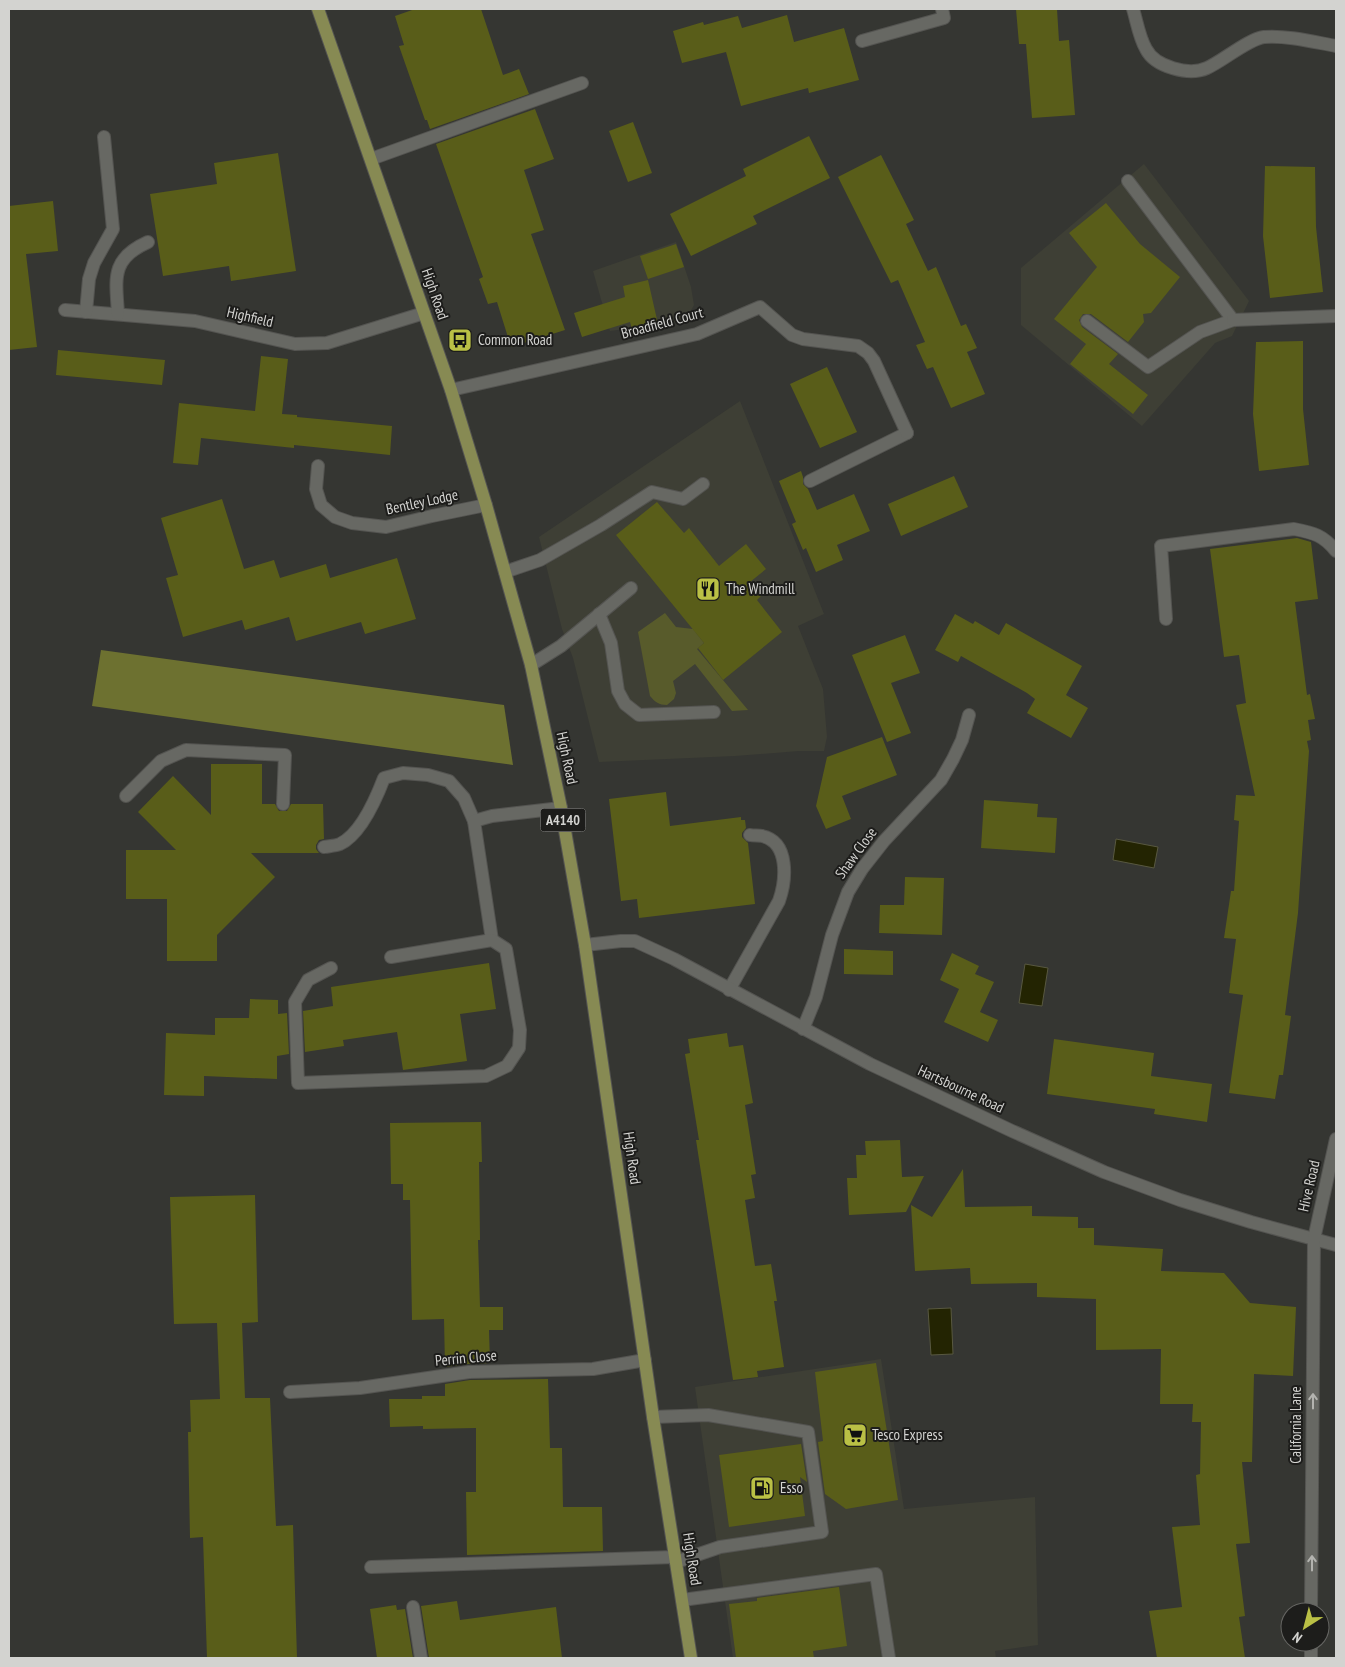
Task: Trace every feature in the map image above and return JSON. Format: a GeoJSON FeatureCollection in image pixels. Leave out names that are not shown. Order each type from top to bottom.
{"type":"FeatureCollection","features":[{"type":"Feature","properties":{"kind":"main road","name":"High Road"},"geometry":{"type":"LineString","coordinates":[[318,9],[451,390],[531,665],[561,808],[585,945],[653,1417],[691,1658]]}},
{"type":"Feature","properties":{"kind":"street"},"geometry":{"type":"LineString","coordinates":[[862,41],[944,18],[942,9]]}},
{"type":"Feature","properties":{"kind":"street"},"geometry":{"type":"LineString","coordinates":[[1133,9],[1146,50],[1159,62],[1173,69],[1191,72],[1206,69],[1262,37],[1336,46]]}},
{"type":"Feature","properties":{"kind":"street"},"geometry":{"type":"LineString","coordinates":[[371,159],[582,83]]}},
{"type":"Feature","properties":{"kind":"street"},"geometry":{"type":"LineString","coordinates":[[86,312],[89,278],[94,263],[113,229],[104,137]]}},
{"type":"Feature","properties":{"kind":"street"},"geometry":{"type":"LineString","coordinates":[[1128,181],[1232,320]]}},
{"type":"Feature","properties":{"kind":"street"},"geometry":{"type":"LineString","coordinates":[[118,314],[116,283],[118,269],[125,257],[134,249],[148,242]]}},
{"type":"Feature","properties":{"kind":"street","name":"Broadfield Court"},"geometry":{"type":"LineString","coordinates":[[451,390],[697,334],[760,307],[792,335],[803,339],[858,346],[868,353],[874,361],[907,433],[810,481]]}},
{"type":"Feature","properties":{"kind":"street","name":"Highfield"},"geometry":{"type":"LineString","coordinates":[[65,310],[194,321],[295,344],[326,343],[424,313]]}},
{"type":"Feature","properties":{"kind":"street"},"geometry":{"type":"LineString","coordinates":[[1088,321],[1148,367],[1200,332],[1232,320],[1336,316]]}},
{"type":"Feature","properties":{"kind":"street","name":"Bentley Lodge"},"geometry":{"type":"LineString","coordinates":[[318,466],[316,489],[321,505],[335,517],[352,523],[386,528],[486,505]]}},
{"type":"Feature","properties":{"kind":"street"},"geometry":{"type":"LineString","coordinates":[[505,572],[540,560],[652,492],[683,499],[704,484]]}},
{"type":"Feature","properties":{"kind":"street"},"geometry":{"type":"LineString","coordinates":[[1166,619],[1161,546],[1294,529],[1315,533],[1328,541],[1336,551]]}},
{"type":"Feature","properties":{"kind":"street"},"geometry":{"type":"LineString","coordinates":[[531,665],[561,646],[631,588]]}},
{"type":"Feature","properties":{"kind":"street"},"geometry":{"type":"LineString","coordinates":[[599,614],[611,643],[618,691],[625,704],[639,715],[714,712]]}},
{"type":"Feature","properties":{"kind":"street","name":"Shaw Close"},"geometry":{"type":"LineString","coordinates":[[804,1029],[816,997],[832,935],[848,892],[862,868],[884,841],[941,780],[962,740],[969,715]]}},
{"type":"Feature","properties":{"kind":"street"},"geometry":{"type":"LineString","coordinates":[[126,796],[161,761],[186,750],[206,750],[284,755],[283,804]]}},
{"type":"Feature","properties":{"kind":"street"},"geometry":{"type":"LineString","coordinates":[[324,847],[340,844],[352,833],[366,816],[378,796],[384,778],[403,773],[428,775],[449,781],[464,798],[474,821],[492,940]]}},
{"type":"Feature","properties":{"kind":"street"},"geometry":{"type":"LineString","coordinates":[[474,821],[492,816],[561,808]]}},
{"type":"Feature","properties":{"kind":"street"},"geometry":{"type":"LineString","coordinates":[[729,990],[780,901],[784,886],[785,870],[781,853],[773,841],[762,836],[750,835]]}},
{"type":"Feature","properties":{"kind":"street"},"geometry":{"type":"LineString","coordinates":[[331,968],[308,980],[295,1002],[298,1083],[486,1076],[507,1066],[519,1048],[520,1030],[506,949],[492,940],[391,957]]}},
{"type":"Feature","properties":{"kind":"street","name":"Hartsbourne Road"},"geometry":{"type":"LineString","coordinates":[[585,945],[635,941],[674,959],[870,1064],[1104,1172],[1242,1220],[1336,1245]]}},
{"type":"Feature","properties":{"kind":"street","name":"Hive Road"},"geometry":{"type":"LineString","coordinates":[[1314,1239],[1336,1139]]}},
{"type":"Feature","properties":{"kind":"street","name":"California Lane"},"geometry":{"type":"LineString","coordinates":[[1311,1602],[1314,1239]]}},
{"type":"Feature","properties":{"kind":"street","name":"Perrin Close"},"geometry":{"type":"LineString","coordinates":[[290,1392],[360,1388],[469,1372],[593,1369],[645,1360]]}},
{"type":"Feature","properties":{"kind":"street"},"geometry":{"type":"LineString","coordinates":[[371,1567],[676,1560],[720,1547],[822,1532],[808,1432],[708,1415],[653,1417]]}},
{"type":"Feature","properties":{"kind":"street"},"geometry":{"type":"LineString","coordinates":[[682,1600],[876,1574],[888,1658]]}},
{"type":"Feature","properties":{"kind":"street"},"geometry":{"type":"LineString","coordinates":[[413,1607],[421,1658]]}},
{"type":"Feature","properties":{"kind":"shaded area"},"geometry":{"type":"Polygon","coordinates":[[[1144,164],[1249,301],[1232,336],[1215,343],[1142,426],[1021,325],[1021,268],[1144,164]]]}},
{"type":"Feature","properties":{"kind":"shaded area"},"geometry":{"type":"Polygon","coordinates":[[[676,242],[691,287],[694,305],[688,316],[678,322],[610,331],[593,271],[676,242]]]}},
{"type":"Feature","properties":{"kind":"shaded area"},"geometry":{"type":"Polygon","coordinates":[[[740,401],[824,614],[798,626],[823,689],[827,737],[824,751],[599,762],[573,658],[562,629],[539,537],[740,401]]]}},
{"type":"Feature","properties":{"kind":"shaded area"},"geometry":{"type":"Polygon","coordinates":[[[665,613],[676,627],[693,629],[704,643],[697,649],[748,710],[732,711],[695,664],[673,681],[676,693],[674,699],[667,705],[657,703],[650,696],[638,632],[665,613]]]}},
{"type":"Feature","properties":{"kind":"shaded area"},"geometry":{"type":"Polygon","coordinates":[[[1116,839],[1158,847],[1154,868],[1113,860],[1116,839]]]}},
{"type":"Feature","properties":{"kind":"shaded area"},"geometry":{"type":"Polygon","coordinates":[[[1025,964],[1048,968],[1042,1006],[1019,1003],[1025,964]]]}},
{"type":"Feature","properties":{"kind":"shaded area"},"geometry":{"type":"Polygon","coordinates":[[[951,1308],[953,1354],[931,1355],[928,1309],[951,1308]]]}},
{"type":"Feature","properties":{"kind":"shaded area"},"geometry":{"type":"Polygon","coordinates":[[[881,1359],[904,1509],[1035,1497],[1038,1645],[995,1651],[996,1658],[733,1658],[695,1387],[881,1359]]]}},
{"type":"Feature","properties":{"kind":"green space"},"geometry":{"type":"Polygon","coordinates":[[[101,650],[504,705],[513,765],[92,706],[101,650]]]}},
{"type":"Feature","properties":{"kind":"building"},"geometry":{"type":"Polygon","coordinates":[[[415,9],[481,9],[503,75],[519,69],[529,94],[430,129],[427,120],[425,120],[399,46],[404,45],[395,16],[415,9]]]}},
{"type":"Feature","properties":{"kind":"building"},"geometry":{"type":"Polygon","coordinates":[[[1016,9],[1057,9],[1059,41],[1069,40],[1075,115],[1032,118],[1026,44],[1019,44],[1016,9]]]}},
{"type":"Feature","properties":{"kind":"building"},"geometry":{"type":"Polygon","coordinates":[[[787,15],[794,42],[844,28],[859,80],[809,93],[808,88],[741,106],[726,52],[682,63],[673,31],[703,22],[704,25],[738,16],[742,28],[787,15]]]}},
{"type":"Feature","properties":{"kind":"building"},"geometry":{"type":"Polygon","coordinates":[[[535,109],[554,159],[524,170],[544,230],[531,234],[565,330],[511,347],[497,302],[488,304],[479,279],[483,277],[436,144],[535,109]]]}},
{"type":"Feature","properties":{"kind":"building"},"geometry":{"type":"Polygon","coordinates":[[[633,122],[652,173],[628,182],[609,131],[633,122]]]}},
{"type":"Feature","properties":{"kind":"building"},"geometry":{"type":"Polygon","coordinates":[[[809,136],[830,178],[753,216],[757,224],[691,256],[670,214],[746,176],[743,169],[809,136]]]}},
{"type":"Feature","properties":{"kind":"building"},"geometry":{"type":"Polygon","coordinates":[[[278,153],[296,271],[231,281],[229,266],[163,276],[150,194],[217,184],[214,163],[278,153]]]}},
{"type":"Feature","properties":{"kind":"building"},"geometry":{"type":"Polygon","coordinates":[[[881,155],[914,220],[906,224],[928,271],[936,267],[961,326],[966,324],[977,348],[967,352],[985,394],[951,408],[933,367],[927,369],[916,345],[925,342],[898,280],[891,283],[838,177],[881,155]]]}},
{"type":"Feature","properties":{"kind":"building"},"geometry":{"type":"Polygon","coordinates":[[[1265,166],[1315,167],[1316,227],[1323,292],[1270,298],[1263,236],[1265,166]]]}},
{"type":"Feature","properties":{"kind":"building"},"geometry":{"type":"Polygon","coordinates":[[[53,201],[58,251],[26,254],[37,347],[9,350],[9,206],[53,201]]]}},
{"type":"Feature","properties":{"kind":"building"},"geometry":{"type":"Polygon","coordinates":[[[1106,203],[1140,244],[1180,277],[1151,313],[1143,314],[1144,322],[1128,342],[1091,314],[1083,314],[1079,320],[1082,327],[1118,354],[1109,364],[1148,395],[1133,414],[1070,364],[1086,344],[1054,319],[1097,267],[1069,233],[1106,203]]]}},
{"type":"Feature","properties":{"kind":"building"},"geometry":{"type":"Polygon","coordinates":[[[676,244],[684,267],[648,279],[640,256],[676,244]]]}},
{"type":"Feature","properties":{"kind":"building"},"geometry":{"type":"Polygon","coordinates":[[[648,280],[658,324],[632,329],[630,322],[582,337],[574,313],[625,297],[623,286],[648,280]]]}},
{"type":"Feature","properties":{"kind":"building"},"geometry":{"type":"Polygon","coordinates":[[[1303,341],[1303,409],[1309,465],[1259,471],[1253,414],[1256,342],[1303,341]]]}},
{"type":"Feature","properties":{"kind":"building"},"geometry":{"type":"Polygon","coordinates":[[[58,350],[165,360],[162,385],[56,375],[58,350]]]}},
{"type":"Feature","properties":{"kind":"building"},"geometry":{"type":"Polygon","coordinates":[[[261,356],[288,359],[282,414],[392,426],[390,455],[294,445],[294,448],[201,438],[198,465],[173,463],[179,403],[255,411],[261,356]]]}},
{"type":"Feature","properties":{"kind":"building"},"geometry":{"type":"Polygon","coordinates":[[[827,367],[857,432],[820,448],[790,384],[827,367]]]}},
{"type":"Feature","properties":{"kind":"building"},"geometry":{"type":"Polygon","coordinates":[[[801,471],[803,484],[808,489],[817,510],[854,494],[870,531],[837,545],[843,560],[816,572],[806,548],[803,550],[792,524],[796,522],[779,481],[801,471]]]}},
{"type":"Feature","properties":{"kind":"building"},"geometry":{"type":"Polygon","coordinates":[[[954,476],[968,507],[901,536],[888,504],[954,476]]]}},
{"type":"Feature","properties":{"kind":"building"},"geometry":{"type":"Polygon","coordinates":[[[222,499],[244,569],[274,560],[280,578],[326,564],[330,578],[397,558],[416,619],[365,634],[361,622],[296,641],[289,617],[245,630],[242,620],[183,637],[166,578],[178,575],[161,518],[222,499]]]}},
{"type":"Feature","properties":{"kind":"building","name":"The Windmill"},"geometry":{"type":"Polygon","coordinates":[[[657,502],[684,533],[689,528],[719,566],[746,544],[766,569],[750,582],[761,596],[757,600],[782,632],[723,680],[698,648],[704,643],[616,535],[657,502]]]}},
{"type":"Feature","properties":{"kind":"building"},"geometry":{"type":"Polygon","coordinates":[[[1297,538],[1311,542],[1318,599],[1295,602],[1307,695],[1310,694],[1315,719],[1308,720],[1311,740],[1307,741],[1309,751],[1298,913],[1285,1015],[1291,1016],[1283,1075],[1279,1075],[1275,1099],[1229,1093],[1243,995],[1229,993],[1236,939],[1224,938],[1231,891],[1234,891],[1239,821],[1234,820],[1236,795],[1255,796],[1236,705],[1246,703],[1239,655],[1224,657],[1210,549],[1297,538]]]}},
{"type":"Feature","properties":{"kind":"building"},"geometry":{"type":"Polygon","coordinates":[[[955,614],[973,624],[975,621],[999,635],[1006,623],[1082,666],[1066,695],[1088,708],[1071,738],[1027,713],[1035,699],[1027,693],[961,656],[958,662],[935,650],[955,614]]]}},
{"type":"Feature","properties":{"kind":"building"},"geometry":{"type":"Polygon","coordinates":[[[905,635],[920,673],[891,683],[911,733],[887,742],[852,655],[905,635]]]}},
{"type":"Feature","properties":{"kind":"building"},"geometry":{"type":"Polygon","coordinates":[[[882,737],[897,775],[842,796],[851,819],[826,829],[816,806],[827,757],[882,737]]]}},
{"type":"Feature","properties":{"kind":"building"},"geometry":{"type":"Polygon","coordinates":[[[211,764],[262,764],[262,804],[275,804],[279,811],[287,811],[291,804],[323,804],[324,839],[319,840],[316,845],[319,853],[251,853],[275,877],[217,935],[217,961],[167,961],[167,899],[126,899],[126,850],[176,850],[138,812],[173,776],[211,815],[211,764]]]}},
{"type":"Feature","properties":{"kind":"building"},"geometry":{"type":"Polygon","coordinates":[[[666,792],[670,826],[741,817],[741,820],[745,820],[746,828],[742,833],[742,837],[748,843],[755,904],[639,918],[637,899],[621,901],[609,799],[666,792]]]}},
{"type":"Feature","properties":{"kind":"building"},"geometry":{"type":"Polygon","coordinates":[[[984,800],[1038,804],[1037,817],[1057,818],[1055,853],[981,848],[984,800]]]}},
{"type":"Feature","properties":{"kind":"building"},"geometry":{"type":"Polygon","coordinates":[[[905,877],[944,878],[942,935],[879,933],[880,905],[904,905],[905,877]]]}},
{"type":"Feature","properties":{"kind":"building"},"geometry":{"type":"Polygon","coordinates":[[[844,949],[893,951],[893,975],[844,974],[844,949]]]}},
{"type":"Feature","properties":{"kind":"building"},"geometry":{"type":"Polygon","coordinates":[[[952,953],[979,966],[975,974],[994,982],[980,1012],[998,1020],[988,1042],[944,1022],[959,989],[940,980],[952,953]]]}},
{"type":"Feature","properties":{"kind":"building"},"geometry":{"type":"Polygon","coordinates":[[[489,963],[496,1009],[460,1014],[467,1061],[403,1070],[397,1032],[343,1040],[344,1046],[305,1052],[303,1011],[333,1006],[331,987],[489,963]]]}},
{"type":"Feature","properties":{"kind":"building"},"geometry":{"type":"Polygon","coordinates":[[[250,999],[278,1000],[278,1014],[287,1013],[289,1054],[277,1056],[277,1079],[204,1076],[204,1096],[164,1095],[166,1033],[215,1035],[215,1018],[249,1018],[250,999]]]}},
{"type":"Feature","properties":{"kind":"building"},"geometry":{"type":"Polygon","coordinates":[[[727,1033],[729,1047],[743,1045],[753,1103],[745,1105],[756,1174],[751,1175],[755,1198],[745,1200],[755,1266],[771,1264],[777,1301],[774,1301],[784,1367],[757,1371],[758,1377],[733,1380],[696,1140],[699,1140],[685,1054],[690,1053],[688,1039],[727,1033]]]}},
{"type":"Feature","properties":{"kind":"building"},"geometry":{"type":"Polygon","coordinates":[[[1054,1039],[1154,1053],[1151,1076],[1212,1084],[1207,1122],[1154,1114],[1155,1109],[1047,1094],[1054,1039]]]}},
{"type":"Feature","properties":{"kind":"building"},"geometry":{"type":"Polygon","coordinates":[[[481,1122],[482,1162],[479,1162],[480,1240],[478,1240],[480,1307],[503,1307],[503,1330],[489,1330],[490,1363],[445,1367],[444,1319],[412,1320],[410,1200],[403,1200],[403,1184],[391,1184],[390,1123],[481,1122]]]}},
{"type":"Feature","properties":{"kind":"building"},"geometry":{"type":"Polygon","coordinates":[[[900,1140],[902,1177],[924,1176],[906,1212],[849,1215],[847,1178],[857,1178],[856,1155],[866,1155],[865,1141],[900,1140]]]}},
{"type":"Feature","properties":{"kind":"building"},"geometry":{"type":"Polygon","coordinates":[[[963,1169],[965,1207],[1032,1206],[1032,1216],[1078,1217],[1078,1228],[1094,1228],[1094,1245],[1163,1249],[1161,1271],[1224,1273],[1250,1303],[1296,1307],[1293,1376],[1254,1374],[1252,1462],[1242,1462],[1250,1543],[1236,1544],[1245,1616],[1239,1617],[1245,1658],[1157,1658],[1149,1611],[1182,1607],[1172,1527],[1200,1525],[1196,1475],[1200,1474],[1201,1422],[1192,1422],[1193,1404],[1160,1404],[1161,1349],[1096,1350],[1096,1299],[1037,1297],[1037,1283],[971,1284],[970,1268],[915,1271],[911,1205],[932,1217],[963,1169]]]}},
{"type":"Feature","properties":{"kind":"building"},"geometry":{"type":"Polygon","coordinates":[[[255,1195],[258,1322],[242,1323],[245,1398],[270,1398],[276,1526],[293,1525],[297,1658],[207,1658],[203,1537],[190,1538],[188,1432],[191,1432],[190,1400],[220,1399],[217,1323],[174,1324],[170,1197],[255,1195]]]}},
{"type":"Feature","properties":{"kind":"building","name":"Tesco Express"},"geometry":{"type":"Polygon","coordinates":[[[876,1363],[898,1500],[846,1509],[825,1494],[818,1442],[823,1441],[815,1372],[876,1363]]]}},
{"type":"Feature","properties":{"kind":"building"},"geometry":{"type":"Polygon","coordinates":[[[548,1379],[550,1448],[562,1448],[563,1507],[602,1507],[603,1551],[467,1555],[466,1492],[476,1492],[476,1428],[423,1429],[423,1426],[390,1427],[389,1399],[422,1399],[422,1396],[445,1396],[445,1384],[470,1380],[548,1379]]]}},
{"type":"Feature","properties":{"kind":"building"},"geometry":{"type":"Polygon","coordinates":[[[801,1444],[807,1482],[800,1477],[805,1516],[729,1527],[719,1455],[801,1444]]]}},
{"type":"Feature","properties":{"kind":"building"},"geometry":{"type":"Polygon","coordinates":[[[839,1587],[847,1646],[813,1651],[814,1658],[736,1658],[729,1604],[757,1601],[757,1598],[839,1587]]]}},
{"type":"Feature","properties":{"kind":"building"},"geometry":{"type":"Polygon","coordinates":[[[457,1601],[460,1620],[556,1607],[562,1658],[429,1658],[421,1606],[457,1601]]]}},
{"type":"Feature","properties":{"kind":"building"},"geometry":{"type":"Polygon","coordinates":[[[396,1605],[397,1610],[405,1609],[413,1658],[377,1658],[370,1609],[396,1605]]]}},
{"type":"Feature","properties":{"kind":"place","name":"Common Road"},"geometry":{"type":"Point","coordinates":[460,340]}},
{"type":"Feature","properties":{"kind":"place","name":"The Windmill"},"geometry":{"type":"Point","coordinates":[708,589]}},
{"type":"Feature","properties":{"kind":"place","name":"Tesco Express"},"geometry":{"type":"Point","coordinates":[855,1435]}},
{"type":"Feature","properties":{"kind":"place","name":"Esso"},"geometry":{"type":"Point","coordinates":[762,1488]}}]}
